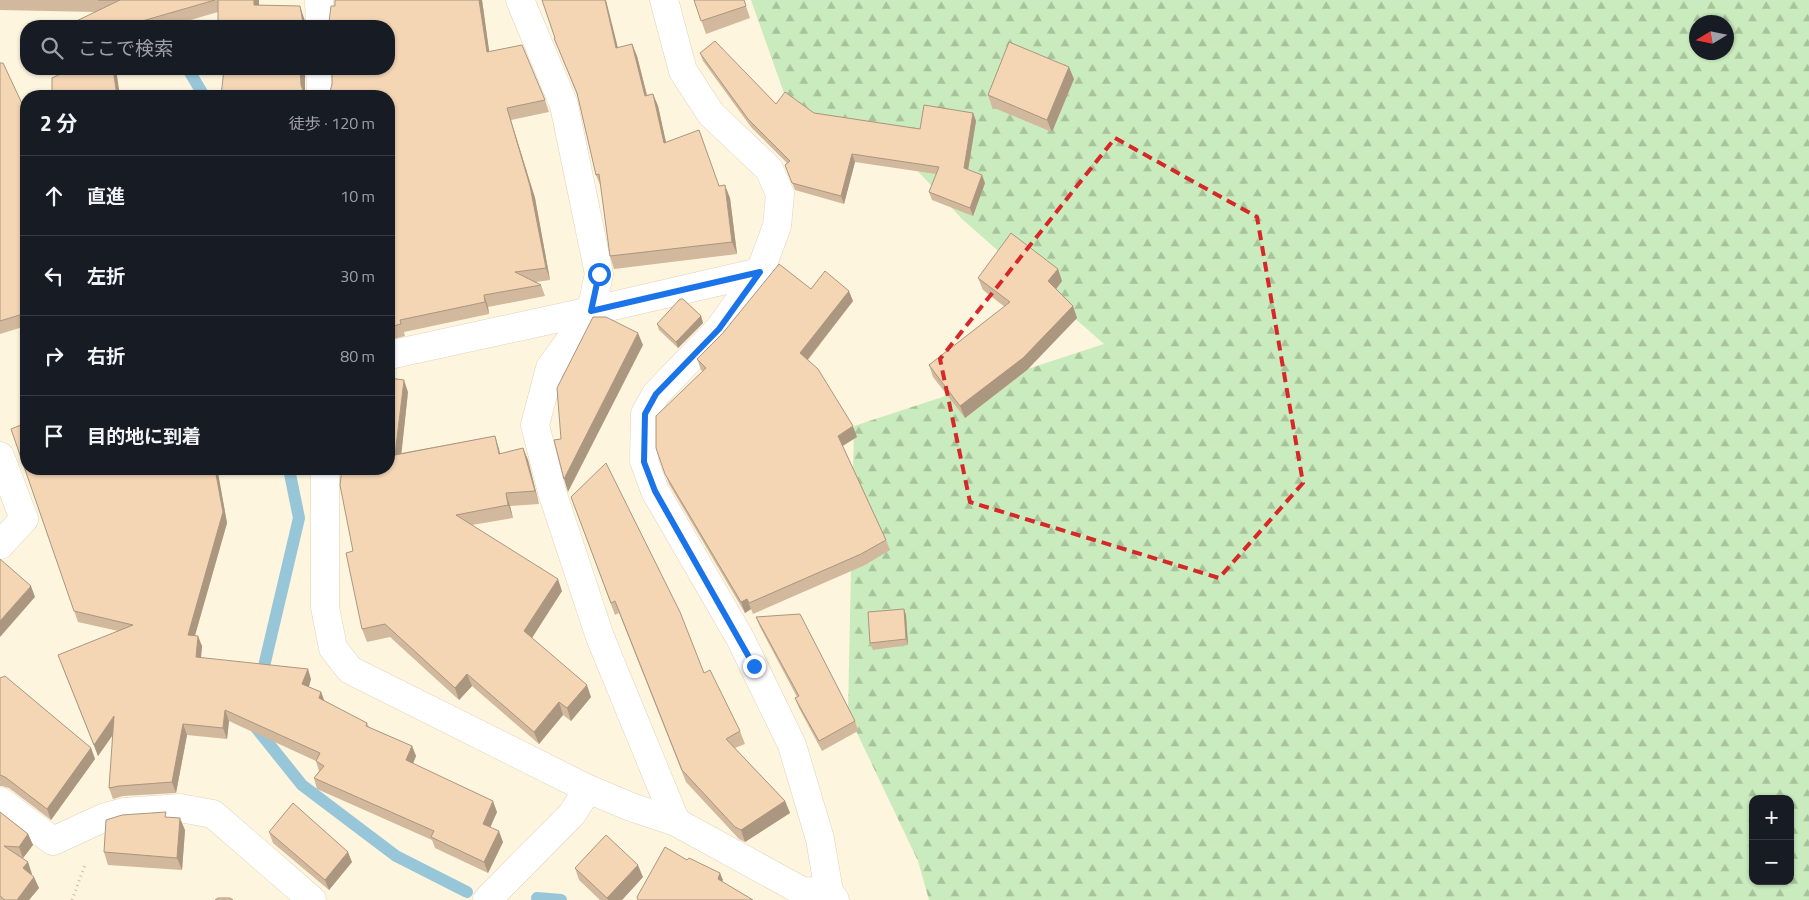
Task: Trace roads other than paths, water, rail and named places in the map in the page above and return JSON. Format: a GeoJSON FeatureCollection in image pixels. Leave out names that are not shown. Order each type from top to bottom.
{"type":"FeatureCollection","features":[{"type":"Feature","properties":{"kind":"street"},"geometry":{"type":"LineString","coordinates":[[320,0],[320,20]]}},
{"type":"Feature","properties":{"kind":"street"},"geometry":{"type":"LineString","coordinates":[[520,0],[564,105],[599,274],[591,311],[550,368],[535,425],[552,492],[600,637],[676,822]]}},
{"type":"Feature","properties":{"kind":"street"},"geometry":{"type":"LineString","coordinates":[[325,475],[325,607],[333,648],[350,670],[588,789],[631,807],[676,822],[802,891],[832,896],[820,839],[792,745],[740,638],[655,491],[644,462],[645,414],[656,394],[719,329],[760,272],[777,226],[780,194],[769,169],[711,114],[683,71],[664,0]]}},
{"type":"Feature","properties":{"kind":"street"},"geometry":{"type":"LineString","coordinates":[[320,75],[321,90]]}},
{"type":"Feature","properties":{"kind":"street"},"geometry":{"type":"LineString","coordinates":[[395,353],[591,311],[760,272]]}},
{"type":"Feature","properties":{"kind":"street"},"geometry":{"type":"LineString","coordinates":[[0,456],[24,519],[0,545]]}},
{"type":"Feature","properties":{"kind":"street"},"geometry":{"type":"LineString","coordinates":[[486,900],[572,814],[588,789]]}},
{"type":"Feature","properties":{"kind":"street"},"geometry":{"type":"LineString","coordinates":[[0,802],[53,841],[103,818],[124,812],[180,808],[213,814],[312,900]]}},
{"type":"Feature","properties":{"kind":"waterway"},"geometry":{"type":"LineString","coordinates":[[192,75],[200,90]]}},
{"type":"Feature","properties":{"kind":"waterway"},"geometry":{"type":"LineString","coordinates":[[261,679],[299,518],[290,475]]}},
{"type":"Feature","properties":{"kind":"waterway"},"geometry":{"type":"LineString","coordinates":[[253,724],[302,785],[396,856],[467,892]]}},
{"type":"Feature","properties":{"kind":"waterway"},"geometry":{"type":"LineString","coordinates":[[537,898],[561,900]]}}]}
